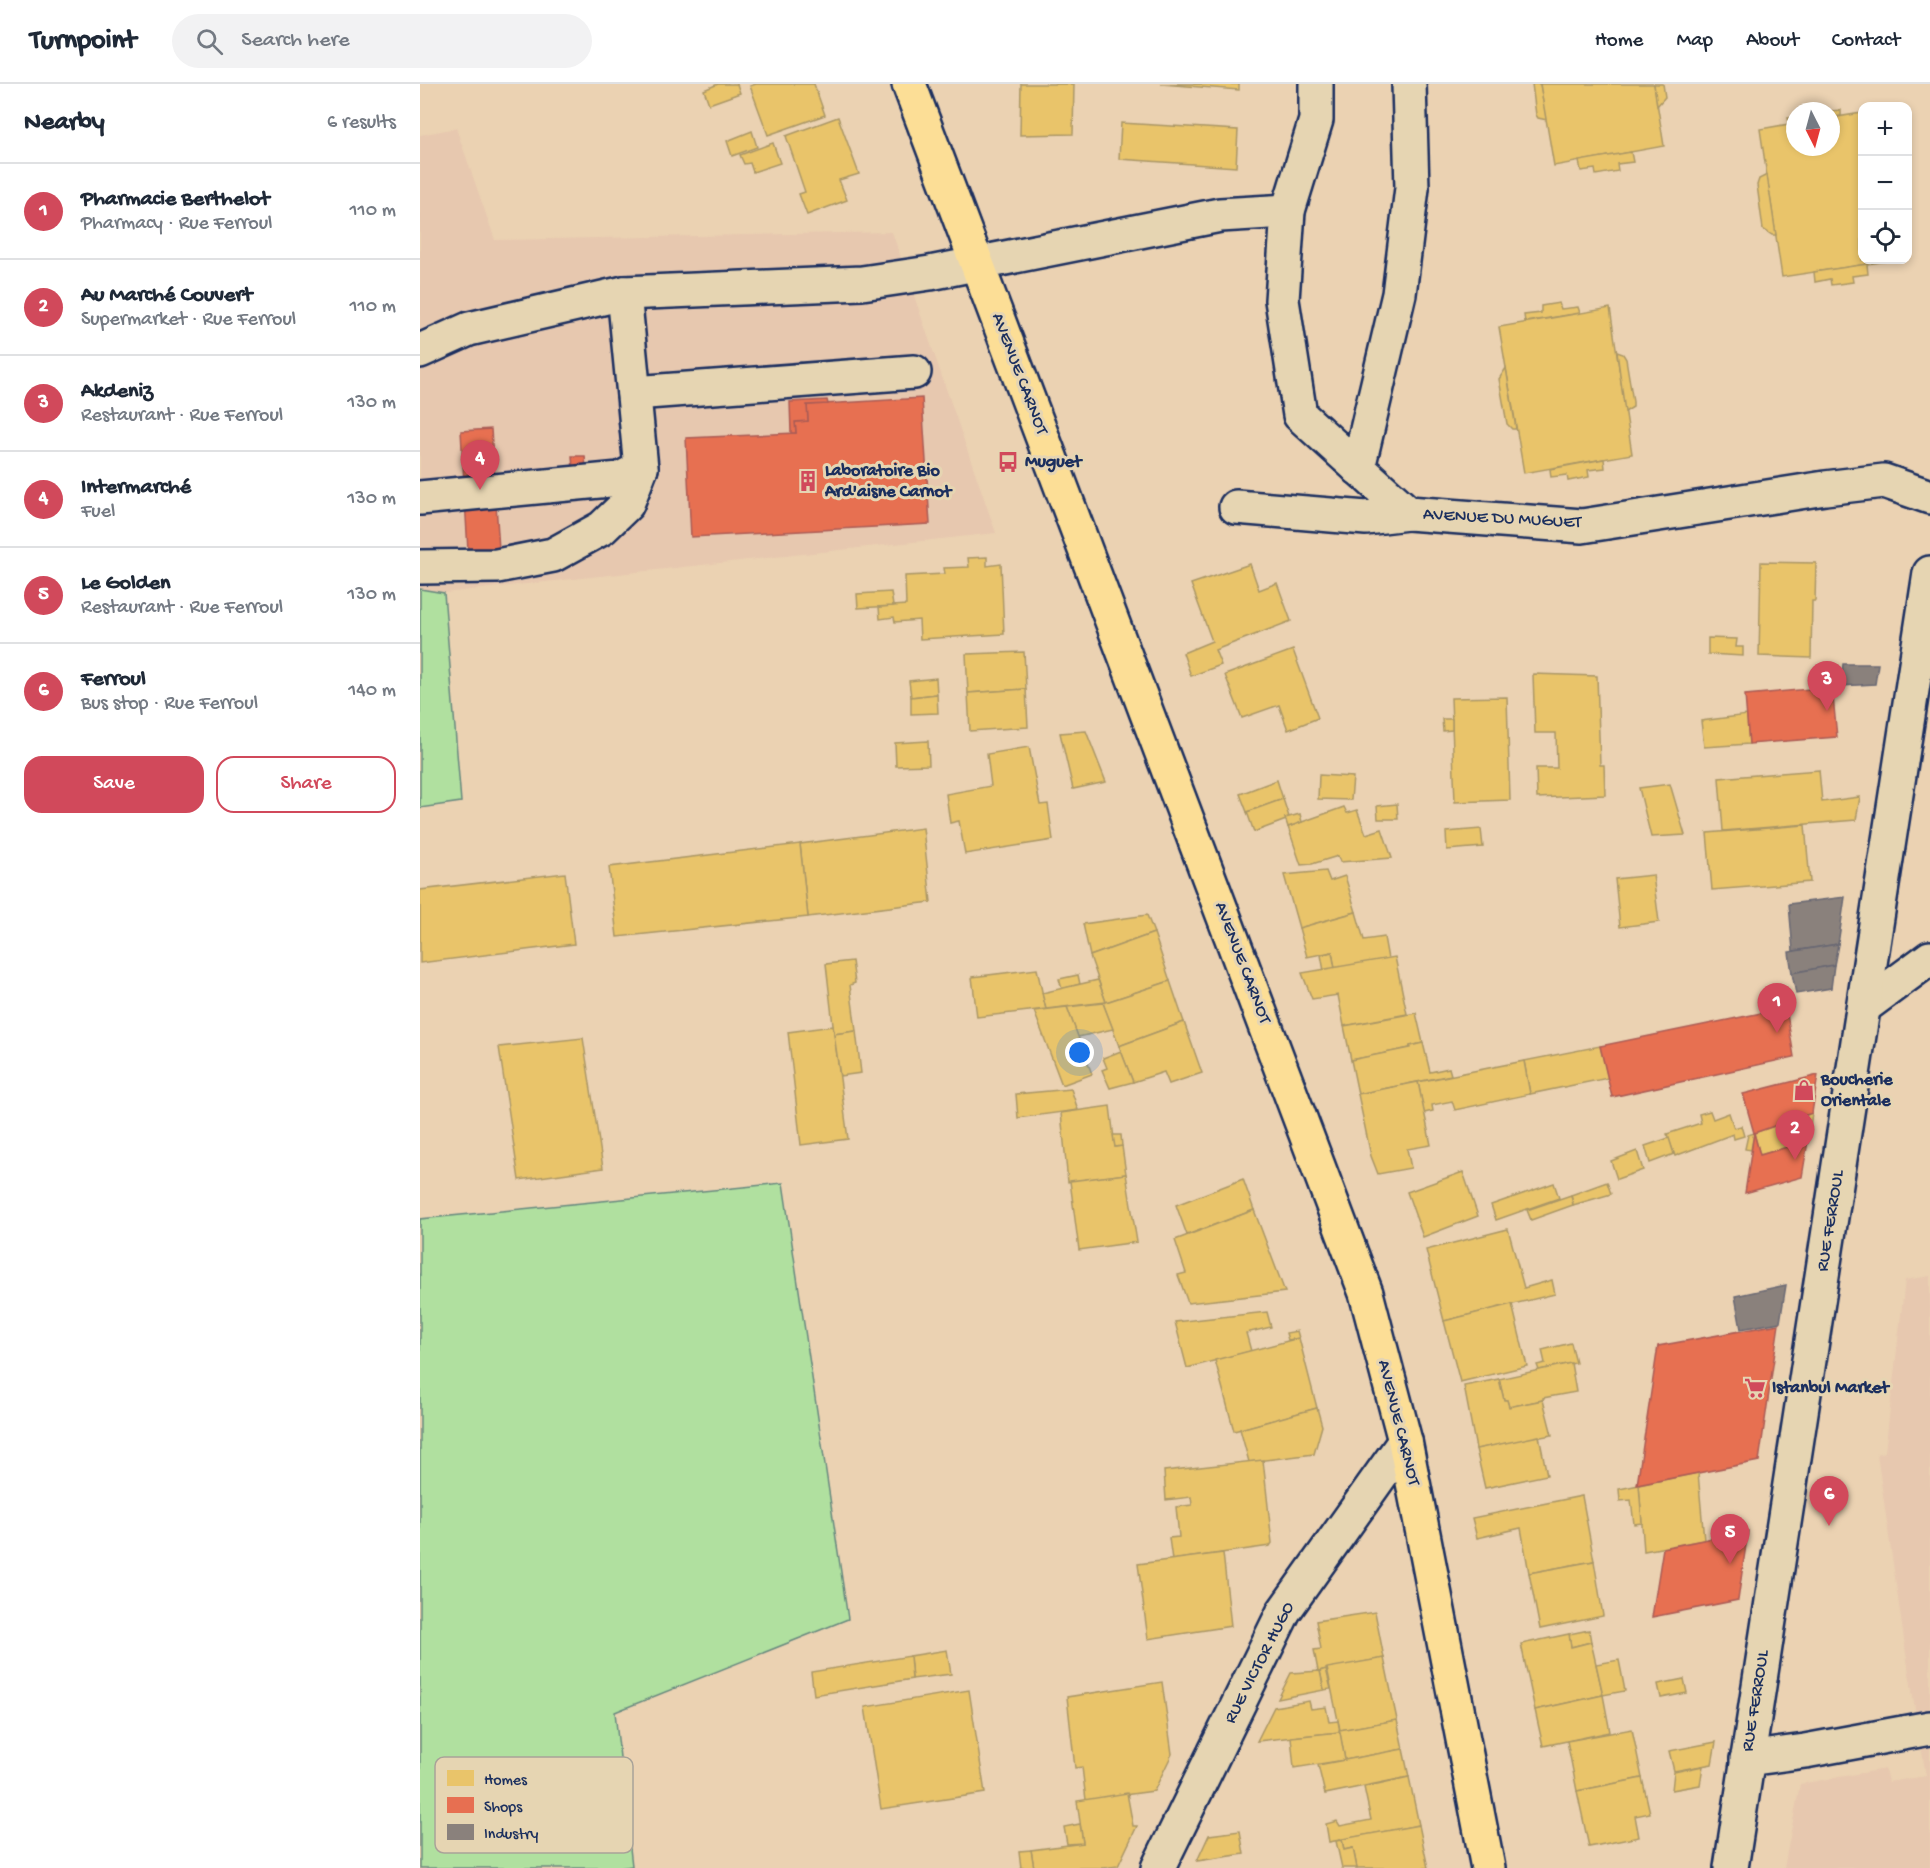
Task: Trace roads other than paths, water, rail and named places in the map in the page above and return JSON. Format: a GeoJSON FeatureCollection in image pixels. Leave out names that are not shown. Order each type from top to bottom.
{"type":"FeatureCollection","features":[{"type":"Feature","properties":{"kind":"main road","name":"AVENUE CARNOT"},"geometry":{"type":"LineString","coordinates":[[909,84],[1366,1293],[1405,1442],[1488,1868]]}},
{"type":"Feature","properties":{"kind":"street","name":"AVENUE DU MUGUET"},"geometry":{"type":"LineString","coordinates":[[1316,84],[1316,120],[1288,211],[1282,300],[1300,415],[1408,513],[1582,526],[1825,488],[1884,482],[1930,497]]}},
{"type":"Feature","properties":{"kind":"street"},"geometry":{"type":"LineString","coordinates":[[1358,468],[1398,294],[1412,188],[1409,84]]}},
{"type":"Feature","properties":{"kind":"street"},"geometry":{"type":"LineString","coordinates":[[420,351],[469,329],[624,293],[862,283],[977,264],[1220,215],[1288,211]]}},
{"type":"Feature","properties":{"kind":"street"},"geometry":{"type":"LineString","coordinates":[[420,567],[497,566],[554,555],[602,528],[627,504],[642,468],[624,293]]}},
{"type":"Feature","properties":{"kind":"street"},"geometry":{"type":"LineString","coordinates":[[634,393],[915,372]]}},
{"type":"Feature","properties":{"kind":"street"},"geometry":{"type":"LineString","coordinates":[[420,498],[620,479],[642,468]]}},
{"type":"Feature","properties":{"kind":"street"},"geometry":{"type":"LineString","coordinates":[[1236,507],[1366,518],[1408,513]]}},
{"type":"Feature","properties":{"kind":"street","name":"RUE FERROUL"},"geometry":{"type":"LineString","coordinates":[[1731,1868],[1930,573]]}},
{"type":"Feature","properties":{"kind":"street"},"geometry":{"type":"LineString","coordinates":[[1865,1006],[1930,958]]}},
{"type":"Feature","properties":{"kind":"street","name":"RUE VICTOR HUGO"},"geometry":{"type":"LineString","coordinates":[[1158,1868],[1284,1611],[1405,1442]]}},
{"type":"Feature","properties":{"kind":"street"},"geometry":{"type":"LineString","coordinates":[[1747,1759],[1930,1728]]}},
{"type":"Feature","properties":{"kind":"place","name":"Muguet"},"geometry":{"type":"Point","coordinates":[1008,462]}},
{"type":"Feature","properties":{"kind":"place","name":"Laboratoire Bio Ard'aisne Carnot"},"geometry":{"type":"Point","coordinates":[808,481]}},
{"type":"Feature","properties":{"kind":"place","name":"Intermarché"},"geometry":{"type":"Point","coordinates":[480,490]}},
{"type":"Feature","properties":{"kind":"place","name":"Akdeniz"},"geometry":{"type":"Point","coordinates":[1827,711]}},
{"type":"Feature","properties":{"kind":"place","name":"Pharmacie Berthelot"},"geometry":{"type":"Point","coordinates":[1777,1033]}},
{"type":"Feature","properties":{"kind":"place","name":"Boucherie Orientale"},"geometry":{"type":"Point","coordinates":[1804,1090]}},
{"type":"Feature","properties":{"kind":"place","name":"Au Marché Couvert"},"geometry":{"type":"Point","coordinates":[1795,1160]}},
{"type":"Feature","properties":{"kind":"place","name":"Istanbul Market"},"geometry":{"type":"Point","coordinates":[1755,1388]}},
{"type":"Feature","properties":{"kind":"place","name":"Ferroul"},"geometry":{"type":"Point","coordinates":[1829,1526]}},
{"type":"Feature","properties":{"kind":"place","name":"Le Golden"},"geometry":{"type":"Point","coordinates":[1730,1564]}}]}
